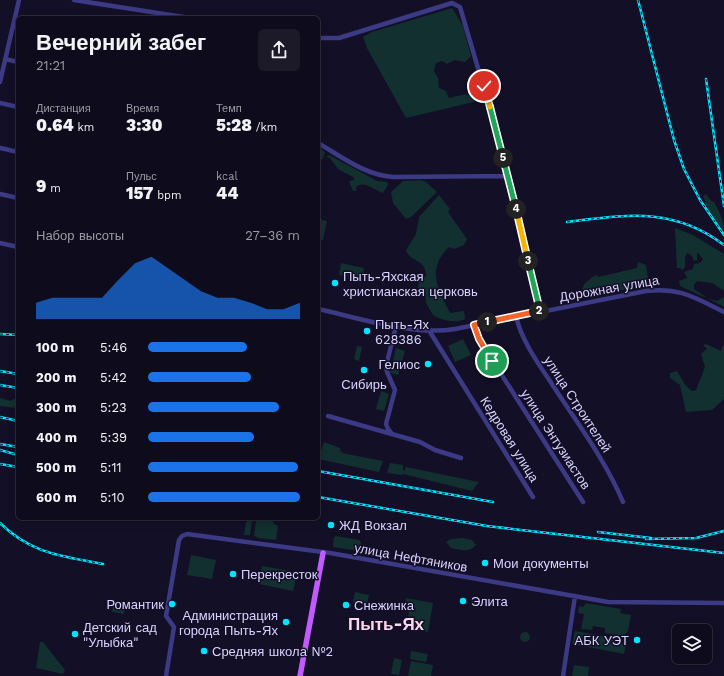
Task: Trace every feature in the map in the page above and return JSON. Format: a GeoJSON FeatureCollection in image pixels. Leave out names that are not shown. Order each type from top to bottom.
{"type":"FeatureCollection","features":[{"type":"Feature","properties":{"kind":"main road"},"geometry":{"type":"LineString","coordinates":[[300,676],[323,553]]}},
{"type":"Feature","properties":{"kind":"street"},"geometry":{"type":"LineString","coordinates":[[0,82],[19,0]]}},
{"type":"Feature","properties":{"kind":"street"},"geometry":{"type":"LineString","coordinates":[[74,0],[177,16]]}},
{"type":"Feature","properties":{"kind":"street"},"geometry":{"type":"LineString","coordinates":[[320,38],[339,38],[448,4],[457,4],[462,10],[508,176],[540,311]]}},
{"type":"Feature","properties":{"kind":"street"},"geometry":{"type":"LineString","coordinates":[[5,59],[16,62]]}},
{"type":"Feature","properties":{"kind":"street"},"geometry":{"type":"LineString","coordinates":[[0,103],[16,107]]}},
{"type":"Feature","properties":{"kind":"street"},"geometry":{"type":"LineString","coordinates":[[320,144],[365,170],[378,175],[393,177],[508,176]]}},
{"type":"Feature","properties":{"kind":"street"},"geometry":{"type":"LineString","coordinates":[[0,148],[16,152]]}},
{"type":"Feature","properties":{"kind":"street"},"geometry":{"type":"LineString","coordinates":[[0,194],[16,198]]}},
{"type":"Feature","properties":{"kind":"street"},"geometry":{"type":"LineString","coordinates":[[0,243],[16,247]]}},
{"type":"Feature","properties":{"kind":"street","name":"Дорожная улица"},"geometry":{"type":"LineString","coordinates":[[320,309],[430,332],[448,331],[540,311],[663,289],[680,292],[724,312]]}},
{"type":"Feature","properties":{"kind":"street","name":"улица Строителей"},"geometry":{"type":"LineString","coordinates":[[516,316],[519,326],[533,353],[612,478],[623,502]]}},
{"type":"Feature","properties":{"kind":"street","name":"улица Энтузиастов"},"geometry":{"type":"LineString","coordinates":[[474,325],[488,355],[584,502]]}},
{"type":"Feature","properties":{"kind":"street"},"geometry":{"type":"LineString","coordinates":[[392,434],[388,430],[386,424],[395,390],[386,368],[396,326]]}},
{"type":"Feature","properties":{"kind":"street","name":"Кедровая улица"},"geometry":{"type":"LineString","coordinates":[[430,332],[533,497]]}},
{"type":"Feature","properties":{"kind":"street"},"geometry":{"type":"LineString","coordinates":[[328,416],[420,442],[435,450],[461,458]]}},
{"type":"Feature","properties":{"kind":"street","name":"улица Нефтяников"},"geometry":{"type":"LineString","coordinates":[[166,676],[174,627],[166,616],[171,578],[179,540],[184,535],[190,533],[323,553],[621,603],[724,603]]}},
{"type":"Feature","properties":{"kind":"street"},"geometry":{"type":"LineString","coordinates":[[563,676],[575,596]]}},
{"type":"Feature","properties":{"kind":"green space"},"geometry":{"type":"Polygon","coordinates":[[[452,8],[463,26],[471,56],[465,62],[455,60],[447,64],[442,61],[436,63],[434,71],[438,78],[439,88],[446,91],[449,98],[466,94],[473,97],[479,91],[484,96],[478,101],[406,118],[367,48],[363,37],[372,32],[452,8]]]}},
{"type":"Feature","properties":{"kind":"green space"},"geometry":{"type":"Polygon","coordinates":[[[320,148],[325,152],[323,159],[320,160],[320,148]]]}},
{"type":"Feature","properties":{"kind":"green space"},"geometry":{"type":"Polygon","coordinates":[[[329,155],[377,181],[387,182],[388,185],[383,193],[366,185],[359,185],[356,187],[356,191],[353,191],[349,181],[354,180],[353,177],[338,169],[330,158],[326,157],[329,155]]]}},
{"type":"Feature","properties":{"kind":"green space"},"geometry":{"type":"Polygon","coordinates":[[[421,180],[426,182],[437,192],[411,217],[406,219],[393,203],[391,192],[403,181],[421,180]]]}},
{"type":"Feature","properties":{"kind":"green space"},"geometry":{"type":"Polygon","coordinates":[[[706,194],[711,201],[714,202],[719,212],[724,231],[708,209],[703,196],[706,194]]]}},
{"type":"Feature","properties":{"kind":"green space"},"geometry":{"type":"Polygon","coordinates":[[[439,195],[450,209],[448,212],[467,239],[464,245],[454,249],[449,247],[442,255],[436,271],[438,288],[450,313],[464,311],[465,319],[457,321],[444,320],[433,315],[426,303],[425,291],[423,292],[418,289],[419,279],[426,276],[425,270],[421,263],[411,257],[406,250],[416,234],[419,217],[439,195]]]}},
{"type":"Feature","properties":{"kind":"green space"},"geometry":{"type":"Polygon","coordinates":[[[320,219],[327,221],[323,240],[320,239],[320,219]]]}},
{"type":"Feature","properties":{"kind":"green space"},"geometry":{"type":"Polygon","coordinates":[[[675,228],[693,235],[724,254],[724,291],[712,283],[697,281],[694,285],[694,289],[706,297],[704,297],[680,286],[679,281],[687,278],[684,272],[693,269],[694,264],[700,263],[703,259],[697,252],[697,260],[694,261],[692,256],[687,253],[685,258],[685,268],[681,270],[681,268],[677,268],[675,228]]]}},
{"type":"Feature","properties":{"kind":"green space"},"geometry":{"type":"Polygon","coordinates":[[[638,262],[646,265],[648,279],[647,285],[586,297],[581,295],[584,284],[594,276],[597,275],[598,277],[637,268],[638,262]]]}},
{"type":"Feature","properties":{"kind":"green space"},"geometry":{"type":"Polygon","coordinates":[[[341,263],[364,268],[362,279],[339,275],[341,263]]]}},
{"type":"Feature","properties":{"kind":"green space"},"geometry":{"type":"Polygon","coordinates":[[[724,297],[724,307],[707,298],[717,301],[724,297]]]}},
{"type":"Feature","properties":{"kind":"green space"},"geometry":{"type":"Polygon","coordinates":[[[463,339],[471,355],[455,362],[448,346],[463,339]]]}},
{"type":"Feature","properties":{"kind":"green space"},"geometry":{"type":"Polygon","coordinates":[[[724,343],[724,399],[712,410],[686,412],[680,385],[670,378],[670,373],[677,371],[686,386],[692,391],[696,390],[705,367],[701,354],[707,349],[703,345],[706,344],[721,351],[724,343]]]}},
{"type":"Feature","properties":{"kind":"green space"},"geometry":{"type":"Polygon","coordinates":[[[357,346],[362,347],[359,361],[354,359],[357,346]]]}},
{"type":"Feature","properties":{"kind":"green space"},"geometry":{"type":"Polygon","coordinates":[[[396,348],[405,351],[398,375],[390,373],[396,348]]]}},
{"type":"Feature","properties":{"kind":"green space"},"geometry":{"type":"Polygon","coordinates":[[[381,391],[389,394],[384,411],[376,409],[381,391]]]}},
{"type":"Feature","properties":{"kind":"green space"},"geometry":{"type":"Polygon","coordinates":[[[0,398],[11,401],[13,399],[16,400],[16,408],[0,406],[0,398]]]}},
{"type":"Feature","properties":{"kind":"green space"},"geometry":{"type":"Polygon","coordinates":[[[324,442],[340,448],[340,452],[342,449],[342,453],[383,461],[379,472],[320,459],[320,453],[324,442]]]}},
{"type":"Feature","properties":{"kind":"green space"},"geometry":{"type":"Polygon","coordinates":[[[390,463],[403,465],[404,471],[406,467],[479,482],[472,491],[403,474],[387,473],[390,463]]]}},
{"type":"Feature","properties":{"kind":"green space"},"geometry":{"type":"Polygon","coordinates":[[[248,520],[252,521],[250,535],[244,535],[246,522],[248,520]]]}},
{"type":"Feature","properties":{"kind":"green space"},"geometry":{"type":"Polygon","coordinates":[[[272,520],[274,524],[278,526],[276,540],[254,536],[256,521],[272,520]]]}},
{"type":"Feature","properties":{"kind":"green space"},"geometry":{"type":"Polygon","coordinates":[[[336,536],[359,540],[361,542],[359,551],[333,547],[334,537],[336,536]]]}},
{"type":"Feature","properties":{"kind":"green space"},"geometry":{"type":"Polygon","coordinates":[[[463,538],[472,540],[476,545],[468,550],[461,550],[451,548],[446,542],[451,539],[463,538]]]}},
{"type":"Feature","properties":{"kind":"green space"},"geometry":{"type":"Polygon","coordinates":[[[191,555],[216,560],[212,579],[187,575],[191,555]]]}},
{"type":"Feature","properties":{"kind":"green space"},"geometry":{"type":"Polygon","coordinates":[[[262,566],[291,571],[296,577],[293,591],[259,584],[262,566]]]}},
{"type":"Feature","properties":{"kind":"green space"},"geometry":{"type":"Polygon","coordinates":[[[355,592],[369,595],[367,604],[353,602],[355,592]]]}},
{"type":"Feature","properties":{"kind":"green space"},"geometry":{"type":"Polygon","coordinates":[[[406,598],[433,603],[428,632],[406,628],[409,612],[404,610],[406,598]]]}},
{"type":"Feature","properties":{"kind":"green space"},"geometry":{"type":"Polygon","coordinates":[[[586,603],[621,609],[620,613],[631,615],[628,631],[624,636],[605,633],[605,628],[593,626],[592,630],[581,629],[584,614],[578,613],[579,606],[583,607],[586,603]]]}},
{"type":"Feature","properties":{"kind":"green space"},"geometry":{"type":"Polygon","coordinates":[[[113,604],[125,606],[124,614],[112,612],[113,604]]]}},
{"type":"Feature","properties":{"kind":"green space"},"geometry":{"type":"Polygon","coordinates":[[[575,631],[615,638],[614,642],[626,644],[624,654],[572,644],[575,631]]]}},
{"type":"Feature","properties":{"kind":"green space"},"geometry":{"type":"Polygon","coordinates":[[[523,632],[527,632],[529,633],[529,641],[523,642],[520,639],[520,635],[523,632]]]}},
{"type":"Feature","properties":{"kind":"green space"},"geometry":{"type":"Polygon","coordinates":[[[40,642],[43,642],[65,670],[63,674],[36,668],[40,642]]]}},
{"type":"Feature","properties":{"kind":"green space"},"geometry":{"type":"Polygon","coordinates":[[[411,651],[428,654],[426,662],[410,659],[411,651]]]}},
{"type":"Feature","properties":{"kind":"green space"},"geometry":{"type":"Polygon","coordinates":[[[394,658],[402,660],[399,675],[391,674],[394,658]]]}},
{"type":"Feature","properties":{"kind":"green space"},"geometry":{"type":"Polygon","coordinates":[[[411,661],[433,665],[431,676],[408,676],[411,661]]]}},
{"type":"Feature","properties":{"kind":"green space"},"geometry":{"type":"Polygon","coordinates":[[[574,665],[589,667],[588,676],[572,676],[574,665]]]}},
{"type":"Feature","properties":{"kind":"railway"},"geometry":{"type":"LineString","coordinates":[[638,0],[674,140],[684,169],[700,200],[724,235]]}},
{"type":"Feature","properties":{"kind":"railway"},"geometry":{"type":"LineString","coordinates":[[706,79],[724,206]]}},
{"type":"Feature","properties":{"kind":"railway"},"geometry":{"type":"LineString","coordinates":[[567,222],[609,217],[648,216],[686,224],[705,233],[724,245]]}},
{"type":"Feature","properties":{"kind":"railway"},"geometry":{"type":"LineString","coordinates":[[0,334],[16,335]]}},
{"type":"Feature","properties":{"kind":"railway"},"geometry":{"type":"LineString","coordinates":[[0,371],[16,374]]}},
{"type":"Feature","properties":{"kind":"railway"},"geometry":{"type":"LineString","coordinates":[[0,385],[16,388]]}},
{"type":"Feature","properties":{"kind":"railway"},"geometry":{"type":"LineString","coordinates":[[0,417],[16,421]]}},
{"type":"Feature","properties":{"kind":"railway"},"geometry":{"type":"LineString","coordinates":[[0,444],[16,447]]}},
{"type":"Feature","properties":{"kind":"railway"},"geometry":{"type":"LineString","coordinates":[[0,450],[16,454]]}},
{"type":"Feature","properties":{"kind":"railway"},"geometry":{"type":"LineString","coordinates":[[0,464],[16,467]]}},
{"type":"Feature","properties":{"kind":"railway"},"geometry":{"type":"LineString","coordinates":[[320,471],[493,502]]}},
{"type":"Feature","properties":{"kind":"railway"},"geometry":{"type":"LineString","coordinates":[[320,497],[487,526],[724,553]]}},
{"type":"Feature","properties":{"kind":"railway"},"geometry":{"type":"LineString","coordinates":[[0,523],[24,541],[48,552],[103,564]]}},
{"type":"Feature","properties":{"kind":"railway"},"geometry":{"type":"LineString","coordinates":[[646,539],[696,538],[724,531]]}},
{"type":"Feature","properties":{"kind":"railway"},"geometry":{"type":"LineString","coordinates":[[598,532],[651,538]]}},
{"type":"Feature","properties":{"kind":"place","name":"Пыть-Яхская христианская церковь"},"geometry":{"type":"Point","coordinates":[335,283]}},
{"type":"Feature","properties":{"kind":"place","name":"Пыть-Ях 628386"},"geometry":{"type":"Point","coordinates":[367,331]}},
{"type":"Feature","properties":{"kind":"place","name":"Гелиос"},"geometry":{"type":"Point","coordinates":[428,364]}},
{"type":"Feature","properties":{"kind":"place","name":"Сибирь"},"geometry":{"type":"Point","coordinates":[364,370]}},
{"type":"Feature","properties":{"kind":"place","name":"ЖД Вокзал"},"geometry":{"type":"Point","coordinates":[331,525]}},
{"type":"Feature","properties":{"kind":"place","name":"Мои документы"},"geometry":{"type":"Point","coordinates":[485,563]}},
{"type":"Feature","properties":{"kind":"place","name":"Перекресток"},"geometry":{"type":"Point","coordinates":[233,574]}},
{"type":"Feature","properties":{"kind":"place","name":"Элита"},"geometry":{"type":"Point","coordinates":[463,601]}},
{"type":"Feature","properties":{"kind":"place","name":"Романтик"},"geometry":{"type":"Point","coordinates":[172,604]}},
{"type":"Feature","properties":{"kind":"place","name":"Снежинка"},"geometry":{"type":"Point","coordinates":[346,605]}},
{"type":"Feature","properties":{"kind":"place","name":"Администрация города Пыть-Ях"},"geometry":{"type":"Point","coordinates":[286,622]}},
{"type":"Feature","properties":{"kind":"place","name":"Детский сад \"Улыбка\""},"geometry":{"type":"Point","coordinates":[75,634]}},
{"type":"Feature","properties":{"kind":"place","name":"АБК УЭТ"},"geometry":{"type":"Point","coordinates":[637,640]}},
{"type":"Feature","properties":{"kind":"place","name":"Средняя школа №2"},"geometry":{"type":"Point","coordinates":[204,651]}},
{"type":"Feature","properties":{"kind":"district","name":"Пыть-Ях"},"geometry":{"type":"Point","coordinates":[386,624]}},
{"type":"Feature","properties":{"kind":"route"},"geometry":{"type":"LineString","coordinates":[[484,86],[508,176],[540,311],[474,325],[479,339],[492,361]]}}]}
